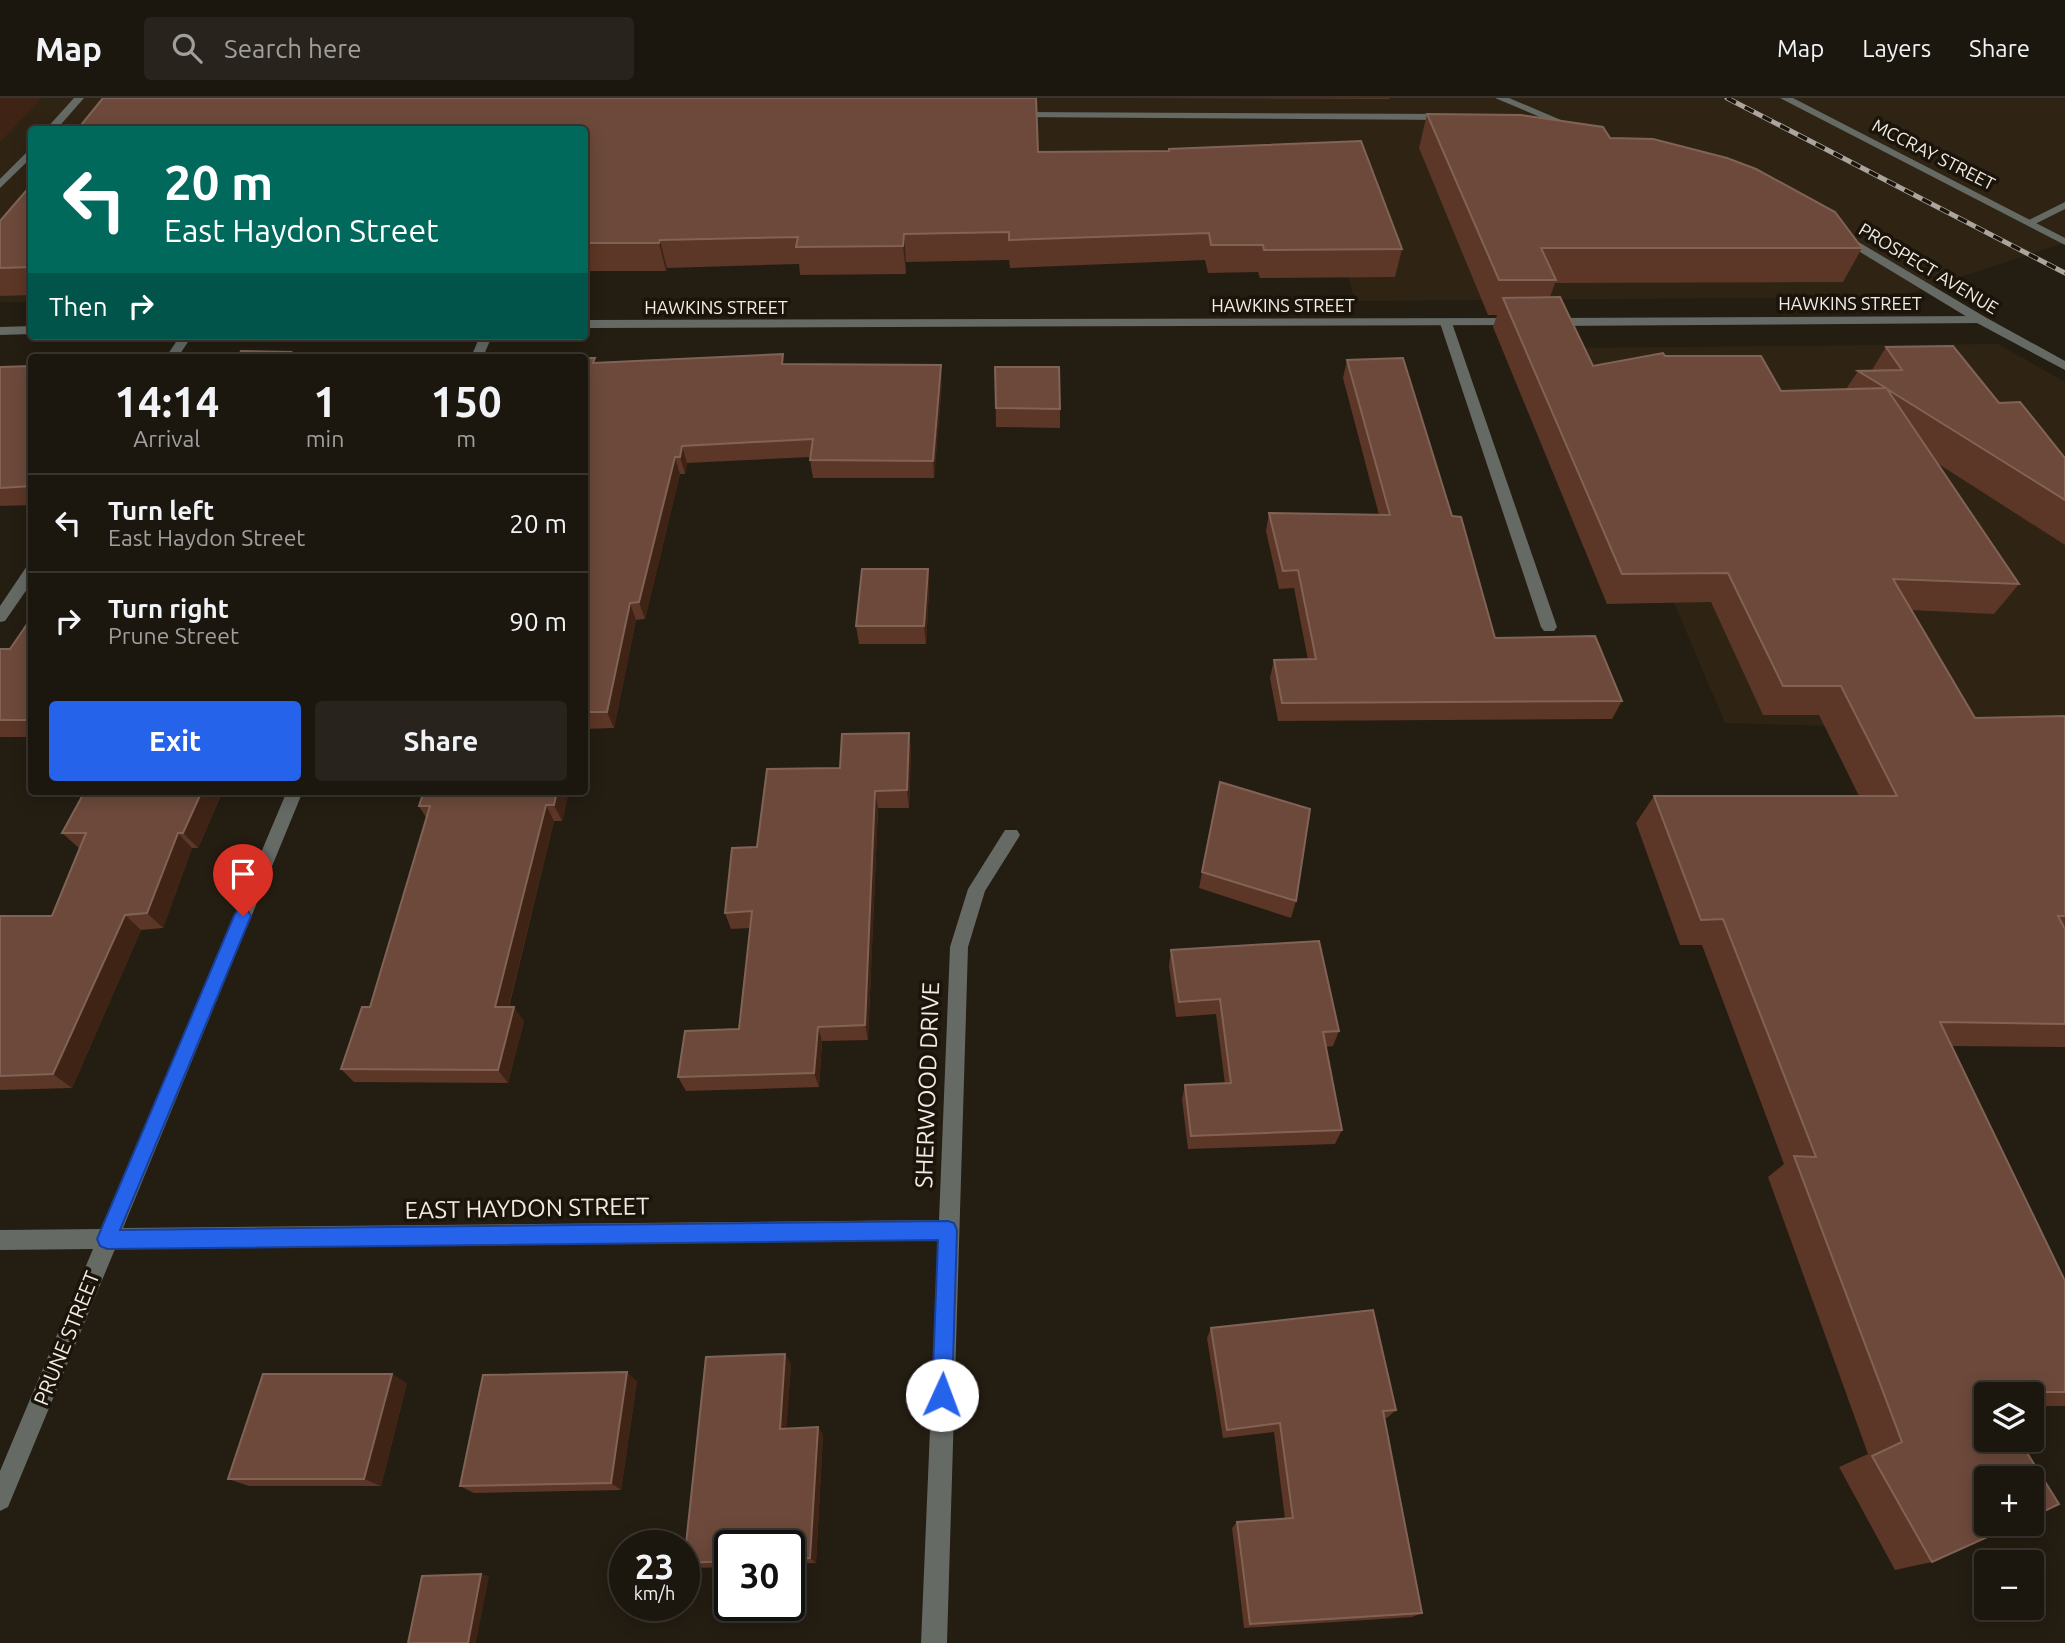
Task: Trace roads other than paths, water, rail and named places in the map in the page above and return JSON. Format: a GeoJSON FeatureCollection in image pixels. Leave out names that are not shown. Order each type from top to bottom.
{"type":"FeatureCollection","features":[{"type":"Feature","properties":{"kind":"street"},"geometry":{"type":"LineString","coordinates":[[54,126],[79,98]]}},
{"type":"Feature","properties":{"kind":"street"},"geometry":{"type":"LineString","coordinates":[[1500,98],[1583,130]]}},
{"type":"Feature","properties":{"kind":"street","name":"MCCRAY STREET"},"geometry":{"type":"LineString","coordinates":[[1785,98],[2065,242]]}},
{"type":"Feature","properties":{"kind":"street"},"geometry":{"type":"LineString","coordinates":[[999,115],[1463,117]]}},
{"type":"Feature","properties":{"kind":"street"},"geometry":{"type":"LineString","coordinates":[[1518,117],[1545,117]]}},
{"type":"Feature","properties":{"kind":"street"},"geometry":{"type":"LineString","coordinates":[[0,185],[28,154]]}},
{"type":"Feature","properties":{"kind":"street"},"geometry":{"type":"LineString","coordinates":[[2029,223],[2065,205]]}},
{"type":"Feature","properties":{"kind":"street","name":"PROSPECT AVENUE"},"geometry":{"type":"LineString","coordinates":[[1829,229],[1981,320],[2065,366]]}},
{"type":"Feature","properties":{"kind":"street","name":"HAWKINS STREET"},"geometry":{"type":"LineString","coordinates":[[1543,322],[1981,320]]}},
{"type":"Feature","properties":{"kind":"street","name":"HAWKINS STREET"},"geometry":{"type":"LineString","coordinates":[[588,324],[1529,322]]}},
{"type":"Feature","properties":{"kind":"street"},"geometry":{"type":"LineString","coordinates":[[1446,323],[1549,627]]}},
{"type":"Feature","properties":{"kind":"street"},"geometry":{"type":"LineString","coordinates":[[0,331],[28,330]]}},
{"type":"Feature","properties":{"kind":"street"},"geometry":{"type":"LineString","coordinates":[[0,617],[28,576]]}},
{"type":"Feature","properties":{"kind":"street","name":"PRUNE STREET"},"geometry":{"type":"LineString","coordinates":[[0,1499],[293,795]]}},
{"type":"Feature","properties":{"kind":"street","name":"SHERWOOD DRIVE"},"geometry":{"type":"LineString","coordinates":[[934,1643],[959,947],[977,889],[1011,835]]}},
{"type":"Feature","properties":{"kind":"street","name":"EAST HAYDON STREET"},"geometry":{"type":"LineString","coordinates":[[0,1240],[948,1230]]}},
{"type":"Feature","properties":{"kind":"railway"},"geometry":{"type":"LineString","coordinates":[[1727,98],[2065,273]]}}]}
